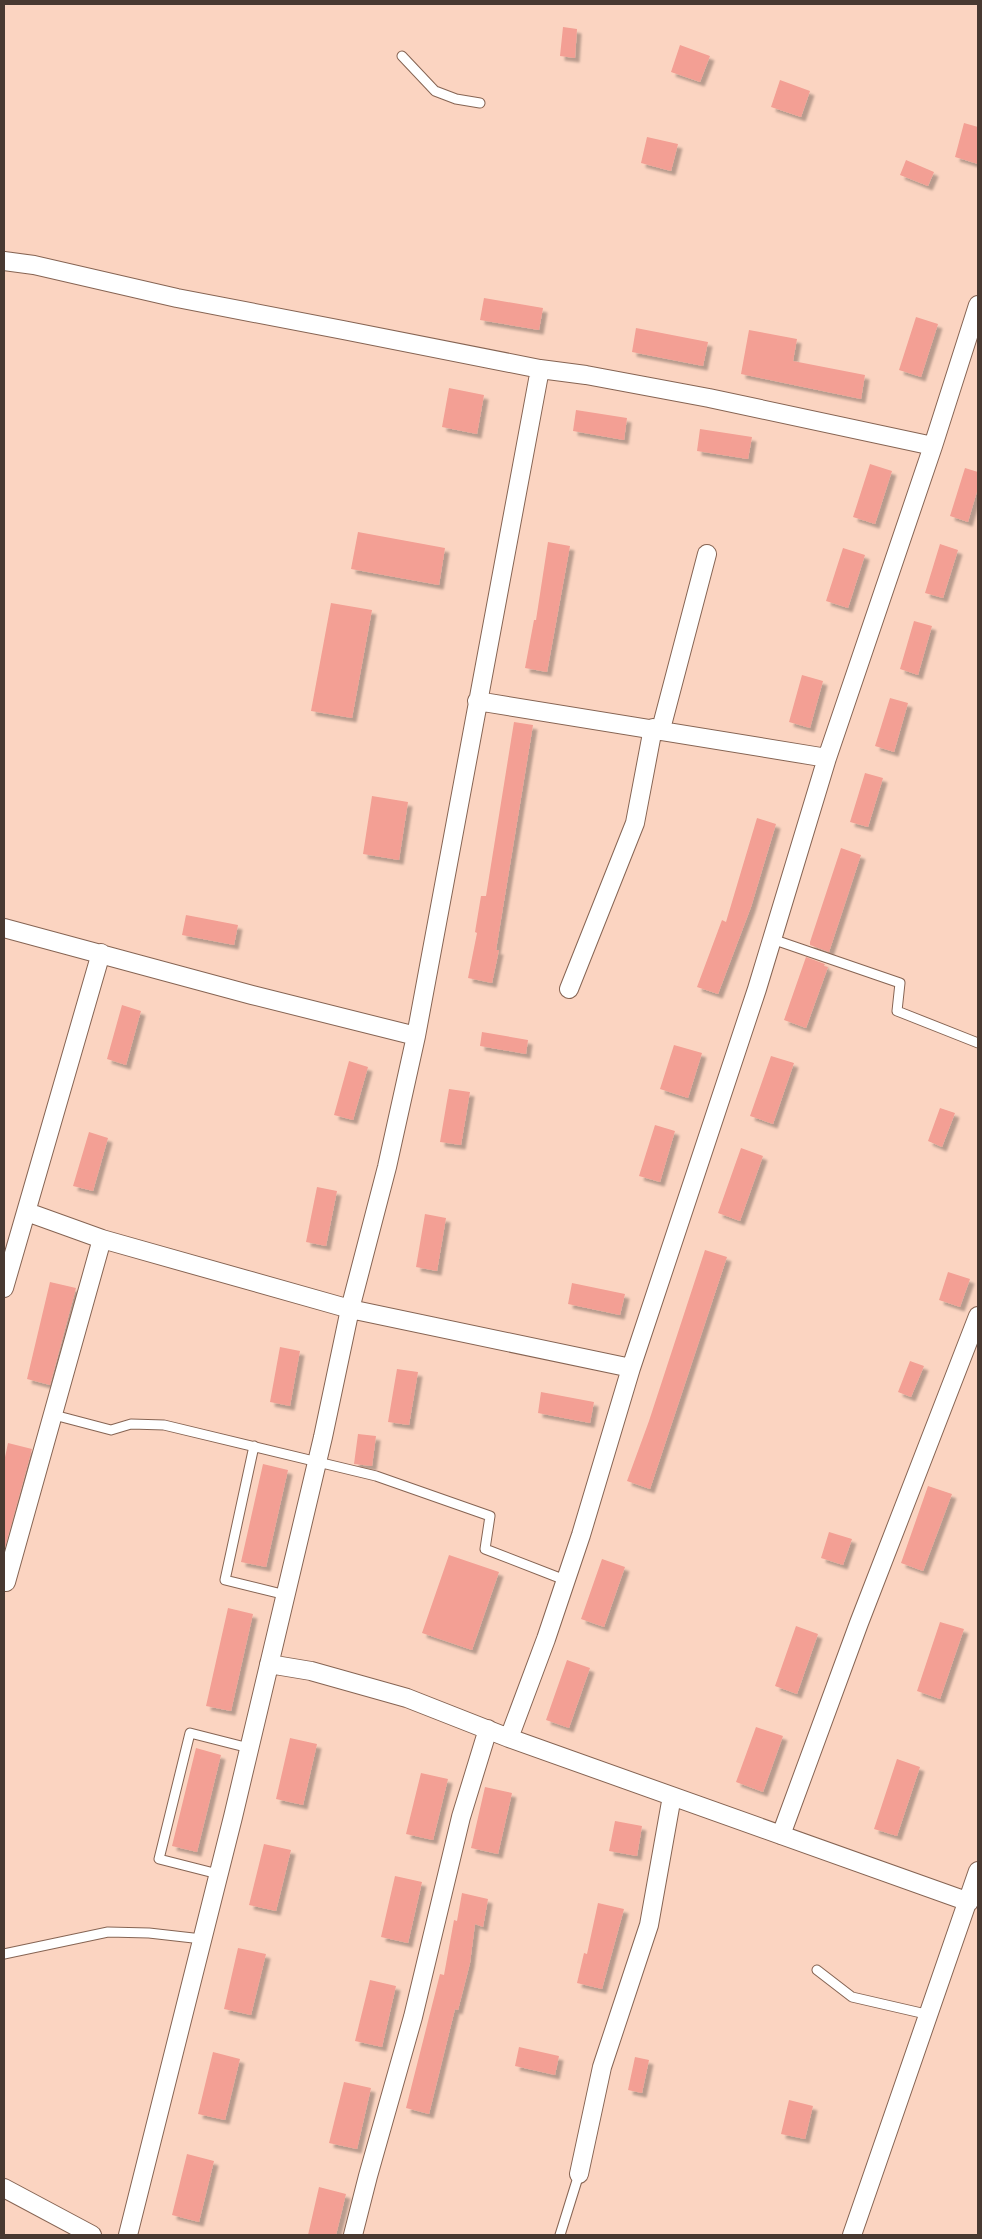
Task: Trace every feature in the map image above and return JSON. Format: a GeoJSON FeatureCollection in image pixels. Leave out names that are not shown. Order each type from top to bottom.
{"type":"FeatureCollection","features":[{"type":"Feature","properties":{"kind":"street"},"geometry":{"type":"LineString","coordinates":[[4,261],[34,265],[187,300],[540,369],[586,375],[709,398],[933,446]]}},
{"type":"Feature","properties":{"kind":"street"},"geometry":{"type":"LineString","coordinates":[[508,1738],[565,1580],[631,1368],[772,939],[827,758],[933,446],[978,305]]}},
{"type":"Feature","properties":{"kind":"street"},"geometry":{"type":"LineString","coordinates":[[128,2235],[286,1595],[350,1309],[387,1166],[416,1036],[540,369]]}},
{"type":"Feature","properties":{"kind":"street"},"geometry":{"type":"LineString","coordinates":[[569,989],[635,823],[657,729],[707,554]]}},
{"type":"Feature","properties":{"kind":"street"},"geometry":{"type":"LineString","coordinates":[[477,701],[827,758]]}},
{"type":"Feature","properties":{"kind":"street"},"geometry":{"type":"LineString","coordinates":[[4,928],[252,995],[416,1036]]}},
{"type":"Feature","properties":{"kind":"street"},"geometry":{"type":"LineString","coordinates":[[4,1288],[101,953]]}},
{"type":"Feature","properties":{"kind":"street"},"geometry":{"type":"LineString","coordinates":[[27,1212],[102,1240],[350,1309],[631,1368]]}},
{"type":"Feature","properties":{"kind":"street"},"geometry":{"type":"LineString","coordinates":[[6,1582],[102,1240]]}},
{"type":"Feature","properties":{"kind":"street"},"geometry":{"type":"LineString","coordinates":[[781,1835],[858,1623],[978,1316]]}},
{"type":"Feature","properties":{"kind":"street"},"geometry":{"type":"LineString","coordinates":[[269,1664],[311,1671],[407,1698],[508,1738],[969,1902]]}},
{"type":"Feature","properties":{"kind":"street"},"geometry":{"type":"LineString","coordinates":[[353,2235],[413,2017],[461,1817],[488,1729]]}},
{"type":"Feature","properties":{"kind":"street"},"geometry":{"type":"LineString","coordinates":[[579,2174],[602,2067],[649,1925],[672,1796]]}},
{"type":"Feature","properties":{"kind":"street"},"geometry":{"type":"LineString","coordinates":[[852,2235],[930,2015],[978,1871]]}},
{"type":"Feature","properties":{"kind":"street"},"geometry":{"type":"LineString","coordinates":[[4,2188],[92,2235]]}},
{"type":"Feature","properties":{"kind":"lane"},"geometry":{"type":"LineString","coordinates":[[402,56],[435,91],[456,99],[480,103]]}},
{"type":"Feature","properties":{"kind":"lane"},"geometry":{"type":"LineString","coordinates":[[772,939],[900,983],[897,1011],[978,1043]]}},
{"type":"Feature","properties":{"kind":"lane"},"geometry":{"type":"LineString","coordinates":[[54,1415],[111,1430],[131,1424],[164,1425],[376,1476],[490,1516],[485,1549],[565,1580]]}},
{"type":"Feature","properties":{"kind":"lane"},"geometry":{"type":"LineString","coordinates":[[254,1446],[226,1580],[286,1595]]}},
{"type":"Feature","properties":{"kind":"lane"},"geometry":{"type":"LineString","coordinates":[[218,1874],[159,1859],[161,1849],[190,1733],[249,1748]]}},
{"type":"Feature","properties":{"kind":"lane"},"geometry":{"type":"LineString","coordinates":[[4,1954],[108,1932],[149,1933],[202,1939]]}},
{"type":"Feature","properties":{"kind":"lane"},"geometry":{"type":"LineString","coordinates":[[817,1970],[852,1997],[930,2015]]}},
{"type":"Feature","properties":{"kind":"lane"},"geometry":{"type":"LineString","coordinates":[[560,2235],[579,2174]]}},
{"type":"Feature","properties":{"kind":"building"},"geometry":{"type":"Polygon","coordinates":[[[563,27],[577,29],[575,58],[560,56],[563,27]]]}},
{"type":"Feature","properties":{"kind":"building"},"geometry":{"type":"Polygon","coordinates":[[[680,45],[710,56],[700,82],[671,72],[680,45]]]}},
{"type":"Feature","properties":{"kind":"building"},"geometry":{"type":"Polygon","coordinates":[[[780,80],[810,91],[801,117],[771,107],[780,80]]]}},
{"type":"Feature","properties":{"kind":"building"},"geometry":{"type":"Polygon","coordinates":[[[964,123],[978,127],[978,164],[955,157],[964,123]]]}},
{"type":"Feature","properties":{"kind":"building"},"geometry":{"type":"Polygon","coordinates":[[[647,137],[678,144],[671,171],[641,163],[647,137]]]}},
{"type":"Feature","properties":{"kind":"building"},"geometry":{"type":"Polygon","coordinates":[[[906,160],[934,172],[928,186],[900,175],[906,160]]]}},
{"type":"Feature","properties":{"kind":"building"},"geometry":{"type":"Polygon","coordinates":[[[484,298],[543,308],[539,330],[480,320],[484,298]]]}},
{"type":"Feature","properties":{"kind":"building"},"geometry":{"type":"Polygon","coordinates":[[[916,317],[938,324],[921,377],[899,370],[916,317]]]}},
{"type":"Feature","properties":{"kind":"building"},"geometry":{"type":"Polygon","coordinates":[[[636,328],[708,342],[703,366],[632,352],[636,328]]]}},
{"type":"Feature","properties":{"kind":"building"},"geometry":{"type":"Polygon","coordinates":[[[749,330],[797,339],[793,361],[865,375],[861,399],[741,374],[749,330]]]}},
{"type":"Feature","properties":{"kind":"building"},"geometry":{"type":"Polygon","coordinates":[[[449,388],[484,395],[477,434],[442,427],[449,388]]]}},
{"type":"Feature","properties":{"kind":"building"},"geometry":{"type":"Polygon","coordinates":[[[576,410],[627,418],[624,440],[573,431],[576,410]]]}},
{"type":"Feature","properties":{"kind":"building"},"geometry":{"type":"Polygon","coordinates":[[[700,429],[752,437],[748,459],[697,451],[700,429]]]}},
{"type":"Feature","properties":{"kind":"building"},"geometry":{"type":"Polygon","coordinates":[[[870,464],[892,471],[875,524],[853,517],[870,464]]]}},
{"type":"Feature","properties":{"kind":"building"},"geometry":{"type":"Polygon","coordinates":[[[965,468],[978,472],[978,488],[968,522],[950,516],[965,468]]]}},
{"type":"Feature","properties":{"kind":"building"},"geometry":{"type":"Polygon","coordinates":[[[358,532],[445,548],[439,585],[351,569],[358,532]]]}},
{"type":"Feature","properties":{"kind":"building"},"geometry":{"type":"Polygon","coordinates":[[[548,542],[570,546],[547,672],[525,668],[534,620],[536,620],[548,542]]]}},
{"type":"Feature","properties":{"kind":"building"},"geometry":{"type":"Polygon","coordinates":[[[940,544],[958,550],[943,598],[925,593],[940,544]]]}},
{"type":"Feature","properties":{"kind":"building"},"geometry":{"type":"Polygon","coordinates":[[[843,548],[865,555],[848,608],[826,601],[843,548]]]}},
{"type":"Feature","properties":{"kind":"building"},"geometry":{"type":"Polygon","coordinates":[[[331,603],[372,610],[352,718],[311,711],[331,603]]]}},
{"type":"Feature","properties":{"kind":"building"},"geometry":{"type":"Polygon","coordinates":[[[914,621],[932,626],[918,675],[900,669],[914,621]]]}},
{"type":"Feature","properties":{"kind":"building"},"geometry":{"type":"Polygon","coordinates":[[[802,675],[823,681],[810,728],[789,722],[802,675]]]}},
{"type":"Feature","properties":{"kind":"building"},"geometry":{"type":"Polygon","coordinates":[[[890,698],[908,703],[894,752],[875,746],[890,698]]]}},
{"type":"Feature","properties":{"kind":"building"},"geometry":{"type":"Polygon","coordinates":[[[514,722],[533,725],[496,950],[499,950],[492,983],[468,978],[477,933],[475,932],[481,896],[486,896],[514,722]]]}},
{"type":"Feature","properties":{"kind":"building"},"geometry":{"type":"Polygon","coordinates":[[[865,773],[883,778],[868,827],[850,822],[865,773]]]}},
{"type":"Feature","properties":{"kind":"building"},"geometry":{"type":"Polygon","coordinates":[[[372,796],[408,802],[399,860],[363,854],[372,796]]]}},
{"type":"Feature","properties":{"kind":"building"},"geometry":{"type":"Polygon","coordinates":[[[757,818],[776,824],[751,907],[718,994],[697,987],[722,920],[726,922],[757,818]]]}},
{"type":"Feature","properties":{"kind":"building"},"geometry":{"type":"Polygon","coordinates":[[[841,848],[861,855],[829,952],[810,945],[810,942],[841,848]]]}},
{"type":"Feature","properties":{"kind":"building"},"geometry":{"type":"Polygon","coordinates":[[[186,915],[238,925],[234,945],[182,935],[186,915]]]}},
{"type":"Feature","properties":{"kind":"building"},"geometry":{"type":"Polygon","coordinates":[[[806,957],[828,967],[806,1028],[784,1020],[806,957]]]}},
{"type":"Feature","properties":{"kind":"building"},"geometry":{"type":"Polygon","coordinates":[[[122,1005],[141,1011],[126,1065],[107,1059],[122,1005]]]}},
{"type":"Feature","properties":{"kind":"building"},"geometry":{"type":"Polygon","coordinates":[[[482,1032],[528,1040],[526,1054],[480,1046],[482,1032]]]}},
{"type":"Feature","properties":{"kind":"building"},"geometry":{"type":"Polygon","coordinates":[[[674,1045],[702,1053],[688,1098],[660,1089],[674,1045]]]}},
{"type":"Feature","properties":{"kind":"building"},"geometry":{"type":"Polygon","coordinates":[[[771,1056],[794,1063],[773,1124],[750,1116],[771,1056]]]}},
{"type":"Feature","properties":{"kind":"building"},"geometry":{"type":"Polygon","coordinates":[[[349,1061],[368,1067],[353,1120],[334,1115],[349,1061]]]}},
{"type":"Feature","properties":{"kind":"building"},"geometry":{"type":"Polygon","coordinates":[[[449,1089],[470,1092],[461,1145],[440,1142],[449,1089]]]}},
{"type":"Feature","properties":{"kind":"building"},"geometry":{"type":"Polygon","coordinates":[[[940,1108],[955,1113],[942,1147],[928,1141],[940,1108]]]}},
{"type":"Feature","properties":{"kind":"building"},"geometry":{"type":"Polygon","coordinates":[[[655,1125],[675,1131],[660,1182],[639,1176],[655,1125]]]}},
{"type":"Feature","properties":{"kind":"building"},"geometry":{"type":"Polygon","coordinates":[[[89,1132],[108,1138],[93,1191],[73,1186],[89,1132]]]}},
{"type":"Feature","properties":{"kind":"building"},"geometry":{"type":"Polygon","coordinates":[[[741,1148],[763,1156],[740,1221],[718,1213],[741,1148]]]}},
{"type":"Feature","properties":{"kind":"building"},"geometry":{"type":"Polygon","coordinates":[[[317,1187],[337,1191],[326,1246],[306,1242],[317,1187]]]}},
{"type":"Feature","properties":{"kind":"building"},"geometry":{"type":"Polygon","coordinates":[[[425,1214],[446,1218],[437,1271],[416,1267],[425,1214]]]}},
{"type":"Feature","properties":{"kind":"building"},"geometry":{"type":"Polygon","coordinates":[[[705,1250],[727,1257],[650,1489],[627,1481],[649,1421],[705,1250]]]}},
{"type":"Feature","properties":{"kind":"building"},"geometry":{"type":"Polygon","coordinates":[[[948,1272],[970,1279],[960,1307],[939,1300],[948,1272]]]}},
{"type":"Feature","properties":{"kind":"building"},"geometry":{"type":"Polygon","coordinates":[[[50,1282],[76,1288],[50,1385],[27,1379],[50,1282]]]}},
{"type":"Feature","properties":{"kind":"building"},"geometry":{"type":"Polygon","coordinates":[[[572,1283],[625,1294],[620,1315],[568,1304],[572,1283]]]}},
{"type":"Feature","properties":{"kind":"building"},"geometry":{"type":"Polygon","coordinates":[[[280,1347],[300,1351],[290,1406],[270,1402],[280,1347]]]}},
{"type":"Feature","properties":{"kind":"building"},"geometry":{"type":"Polygon","coordinates":[[[910,1361],[924,1366],[911,1397],[898,1392],[910,1361]]]}},
{"type":"Feature","properties":{"kind":"building"},"geometry":{"type":"Polygon","coordinates":[[[397,1369],[418,1372],[409,1425],[388,1422],[397,1369]]]}},
{"type":"Feature","properties":{"kind":"building"},"geometry":{"type":"Polygon","coordinates":[[[541,1392],[594,1402],[590,1423],[538,1413],[541,1392]]]}},
{"type":"Feature","properties":{"kind":"building"},"geometry":{"type":"Polygon","coordinates":[[[358,1434],[376,1436],[372,1466],[354,1464],[358,1434]]]}},
{"type":"Feature","properties":{"kind":"building"},"geometry":{"type":"Polygon","coordinates":[[[8,1443],[32,1449],[5,1548],[4,1462],[8,1443]]]}},
{"type":"Feature","properties":{"kind":"building"},"geometry":{"type":"Polygon","coordinates":[[[263,1464],[288,1470],[266,1567],[241,1562],[263,1464]]]}},
{"type":"Feature","properties":{"kind":"building"},"geometry":{"type":"Polygon","coordinates":[[[928,1486],[952,1494],[923,1571],[901,1563],[928,1486]]]}},
{"type":"Feature","properties":{"kind":"building"},"geometry":{"type":"Polygon","coordinates":[[[829,1532],[852,1539],[843,1565],[821,1558],[829,1532]]]}},
{"type":"Feature","properties":{"kind":"building"},"geometry":{"type":"Polygon","coordinates":[[[449,1555],[499,1572],[472,1650],[422,1633],[449,1555]]]}},
{"type":"Feature","properties":{"kind":"building"},"geometry":{"type":"Polygon","coordinates":[[[602,1559],[625,1567],[604,1627],[581,1619],[602,1559]]]}},
{"type":"Feature","properties":{"kind":"building"},"geometry":{"type":"Polygon","coordinates":[[[228,1608],[253,1614],[231,1711],[206,1706],[228,1608]]]}},
{"type":"Feature","properties":{"kind":"building"},"geometry":{"type":"Polygon","coordinates":[[[940,1622],[964,1629],[940,1699],[917,1691],[940,1622]]]}},
{"type":"Feature","properties":{"kind":"building"},"geometry":{"type":"Polygon","coordinates":[[[796,1626],[818,1634],[797,1694],[775,1686],[796,1626]]]}},
{"type":"Feature","properties":{"kind":"building"},"geometry":{"type":"Polygon","coordinates":[[[567,1660],[590,1668],[569,1728],[546,1720],[567,1660]]]}},
{"type":"Feature","properties":{"kind":"building"},"geometry":{"type":"Polygon","coordinates":[[[756,1727],[783,1736],[763,1792],[736,1782],[756,1727]]]}},
{"type":"Feature","properties":{"kind":"building"},"geometry":{"type":"Polygon","coordinates":[[[290,1738],[317,1744],[303,1805],[276,1799],[290,1738]]]}},
{"type":"Feature","properties":{"kind":"building"},"geometry":{"type":"Polygon","coordinates":[[[196,1748],[221,1755],[197,1852],[172,1846],[196,1748]]]}},
{"type":"Feature","properties":{"kind":"building"},"geometry":{"type":"Polygon","coordinates":[[[897,1759],[920,1767],[897,1836],[874,1829],[897,1759]]]}},
{"type":"Feature","properties":{"kind":"building"},"geometry":{"type":"Polygon","coordinates":[[[421,1773],[448,1779],[433,1840],[406,1834],[421,1773]]]}},
{"type":"Feature","properties":{"kind":"building"},"geometry":{"type":"Polygon","coordinates":[[[485,1787],[512,1793],[498,1854],[471,1848],[485,1787]]]}},
{"type":"Feature","properties":{"kind":"building"},"geometry":{"type":"Polygon","coordinates":[[[615,1821],[642,1826],[637,1856],[609,1851],[615,1821]]]}},
{"type":"Feature","properties":{"kind":"building"},"geometry":{"type":"Polygon","coordinates":[[[264,1844],[291,1850],[276,1911],[249,1905],[264,1844]]]}},
{"type":"Feature","properties":{"kind":"building"},"geometry":{"type":"Polygon","coordinates":[[[395,1876],[422,1882],[408,1943],[381,1937],[395,1876]]]}},
{"type":"Feature","properties":{"kind":"building"},"geometry":{"type":"Polygon","coordinates":[[[462,1893],[488,1899],[483,1927],[475,1924],[470,1963],[458,2010],[455,2009],[429,2114],[406,2108],[440,1974],[444,1975],[454,1920],[457,1921],[462,1893]]]}},
{"type":"Feature","properties":{"kind":"building"},"geometry":{"type":"Polygon","coordinates":[[[598,1903],[624,1909],[602,1989],[577,1983],[584,1953],[587,1954],[598,1903]]]}},
{"type":"Feature","properties":{"kind":"building"},"geometry":{"type":"Polygon","coordinates":[[[238,1948],[266,1954],[251,2015],[224,2009],[238,1948]]]}},
{"type":"Feature","properties":{"kind":"building"},"geometry":{"type":"Polygon","coordinates":[[[370,1980],[396,1986],[382,2047],[355,2041],[370,1980]]]}},
{"type":"Feature","properties":{"kind":"building"},"geometry":{"type":"Polygon","coordinates":[[[519,2047],[559,2056],[555,2075],[515,2066],[519,2047]]]}},
{"type":"Feature","properties":{"kind":"building"},"geometry":{"type":"Polygon","coordinates":[[[213,2052],[240,2059],[225,2120],[198,2114],[213,2052]]]}},
{"type":"Feature","properties":{"kind":"building"},"geometry":{"type":"Polygon","coordinates":[[[635,2057],[649,2060],[642,2093],[628,2090],[635,2057]]]}},
{"type":"Feature","properties":{"kind":"building"},"geometry":{"type":"Polygon","coordinates":[[[344,2082],[371,2088],[357,2149],[329,2143],[344,2082]]]}},
{"type":"Feature","properties":{"kind":"building"},"geometry":{"type":"Polygon","coordinates":[[[789,2100],[813,2106],[805,2139],[781,2134],[789,2100]]]}},
{"type":"Feature","properties":{"kind":"building"},"geometry":{"type":"Polygon","coordinates":[[[187,2154],[214,2161],[199,2222],[172,2215],[187,2154]]]}},
{"type":"Feature","properties":{"kind":"building"},"geometry":{"type":"Polygon","coordinates":[[[319,2187],[346,2194],[336,2235],[308,2235],[319,2187]]]}}]}
